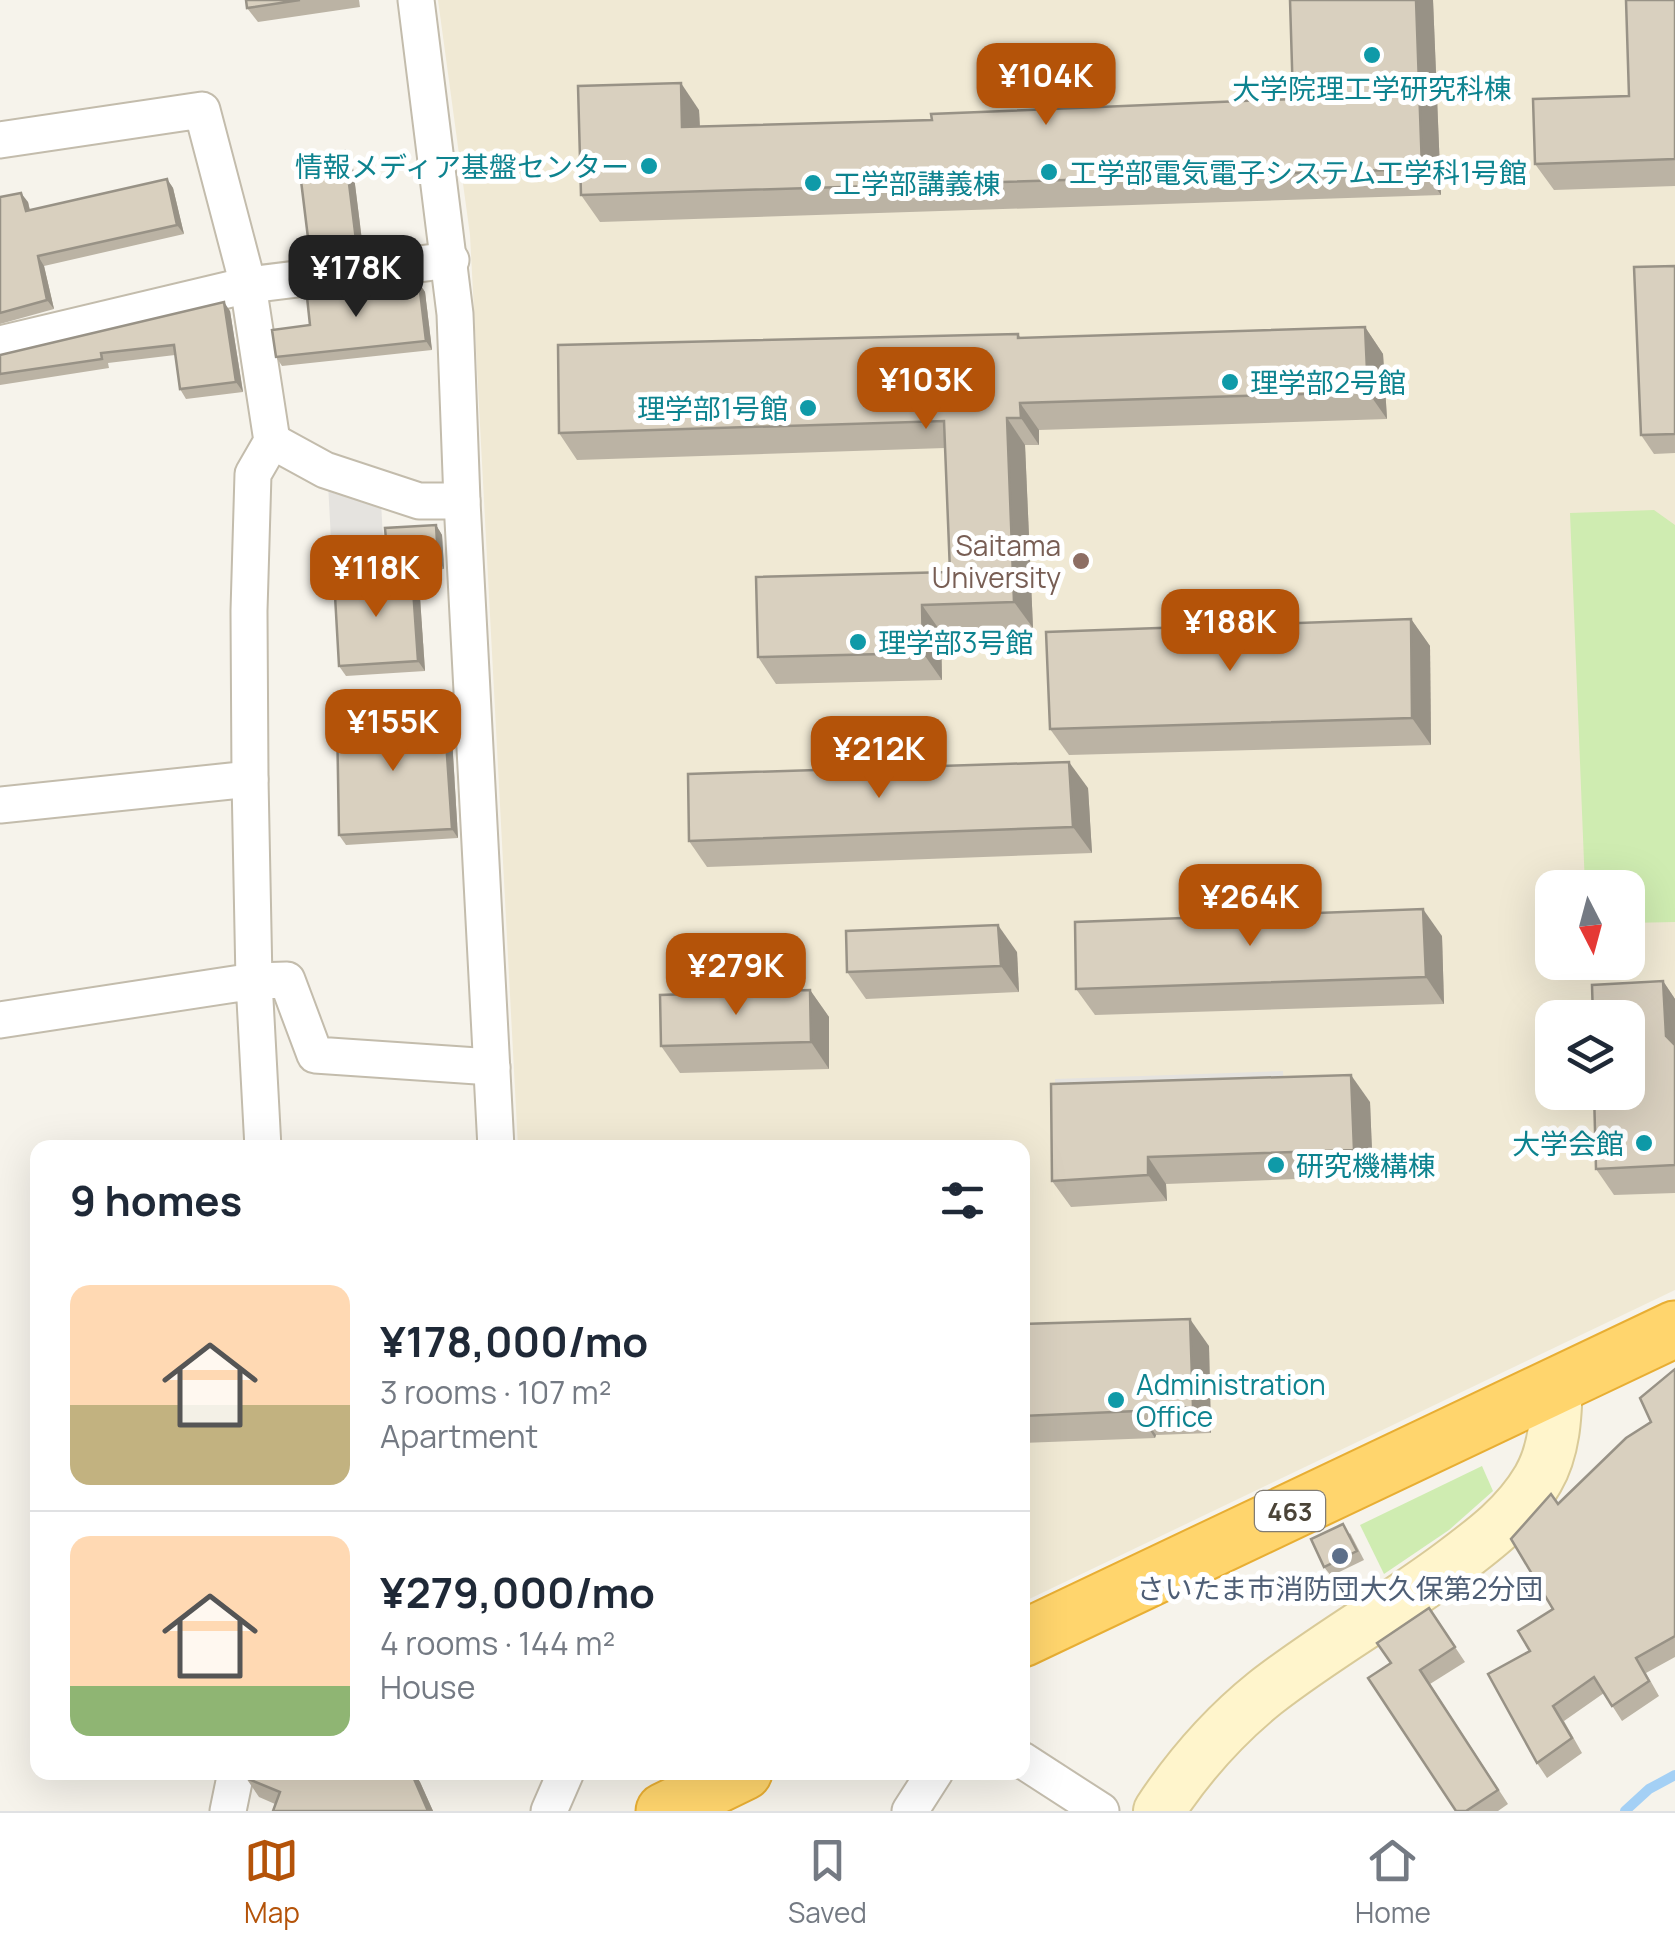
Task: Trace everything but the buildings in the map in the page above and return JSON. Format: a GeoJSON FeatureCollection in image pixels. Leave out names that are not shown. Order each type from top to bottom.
{"type":"FeatureCollection","features":[{"type":"Feature","properties":{"kind":"highway","name":"463"},"geometry":{"type":"LineString","coordinates":[[1030,1635],[1675,1328]]}},
{"type":"Feature","properties":{"kind":"highway"},"geometry":{"type":"LineString","coordinates":[[664,1811],[728,1780]]}},
{"type":"Feature","properties":{"kind":"main road"},"geometry":{"type":"LineString","coordinates":[[1159,1811],[1200,1757],[1266,1692],[1431,1580],[1519,1508],[1540,1476],[1550,1450],[1556,1422],[1557,1383]]}},
{"type":"Feature","properties":{"kind":"street"},"geometry":{"type":"LineString","coordinates":[[416,0],[451,260],[496,1140]]}},
{"type":"Feature","properties":{"kind":"street"},"geometry":{"type":"LineString","coordinates":[[0,140],[202,110],[248,285],[272,441],[253,474],[249,611],[254,981],[263,1140]]}},
{"type":"Feature","properties":{"kind":"street"},"geometry":{"type":"LineString","coordinates":[[0,344],[248,285],[451,260]]}},
{"type":"Feature","properties":{"kind":"street"},"geometry":{"type":"LineString","coordinates":[[272,441],[325,470],[419,501],[462,501]]}},
{"type":"Feature","properties":{"kind":"street"},"geometry":{"type":"LineString","coordinates":[[0,805],[250,778]]}},
{"type":"Feature","properties":{"kind":"street"},"geometry":{"type":"LineString","coordinates":[[0,1020],[254,981],[288,980],[315,1055],[492,1068]]}},
{"type":"Feature","properties":{"kind":"street"},"geometry":{"type":"LineString","coordinates":[[1030,1765],[1101,1811]]}},
{"type":"Feature","properties":{"kind":"street"},"geometry":{"type":"LineString","coordinates":[[228,1811],[234,1780]]}},
{"type":"Feature","properties":{"kind":"street"},"geometry":{"type":"LineString","coordinates":[[549,1811],[563,1780]]}},
{"type":"Feature","properties":{"kind":"street"},"geometry":{"type":"LineString","coordinates":[[910,1811],[929,1780]]}},
{"type":"Feature","properties":{"kind":"shaded area","name":"Saitama University"},"geometry":{"type":"Polygon","coordinates":[[[438,0],[1675,0],[1675,1290],[1030,1599],[1030,1140],[518,1140],[470,235],[438,0]]]}},
{"type":"Feature","properties":{"kind":"shaded area"},"geometry":{"type":"Polygon","coordinates":[[[328,483],[381,502],[385,575],[333,578],[328,483]]]}},
{"type":"Feature","properties":{"kind":"shaded area"},"geometry":{"type":"Polygon","coordinates":[[[1283,1071],[1284,1096],[1056,1104],[1055,1079],[1283,1071]]]}},
{"type":"Feature","properties":{"kind":"green space"},"geometry":{"type":"Polygon","coordinates":[[[1654,510],[1675,525],[1675,922],[1645,923],[1645,870],[1584,870],[1570,513],[1654,510]]]}},
{"type":"Feature","properties":{"kind":"green space"},"geometry":{"type":"Polygon","coordinates":[[[1482,1466],[1493,1491],[1449,1530],[1384,1574],[1360,1525],[1482,1466]]]}},
{"type":"Feature","properties":{"kind":"waterway"},"geometry":{"type":"LineString","coordinates":[[1625,1811],[1649,1789],[1675,1775]]}},
{"type":"Feature","properties":{"kind":"place","name":"大学院理工学研究科棟"},"geometry":{"type":"Point","coordinates":[1372,55]}},
{"type":"Feature","properties":{"kind":"place","name":"情報メディア基盤センター"},"geometry":{"type":"Point","coordinates":[649,166]}},
{"type":"Feature","properties":{"kind":"place","name":"工学部電気電子システム工学科1号館"},"geometry":{"type":"Point","coordinates":[1049,172]}},
{"type":"Feature","properties":{"kind":"place","name":"工学部講義棟"},"geometry":{"type":"Point","coordinates":[813,183]}},
{"type":"Feature","properties":{"kind":"place","name":"理学部2号館"},"geometry":{"type":"Point","coordinates":[1230,382]}},
{"type":"Feature","properties":{"kind":"place","name":"理学部1号館"},"geometry":{"type":"Point","coordinates":[808,408]}},
{"type":"Feature","properties":{"kind":"place","name":"Saitama University"},"geometry":{"type":"Point","coordinates":[1081,561]}},
{"type":"Feature","properties":{"kind":"place","name":"理学部3号館"},"geometry":{"type":"Point","coordinates":[858,642]}},
{"type":"Feature","properties":{"kind":"place","name":"大学会館"},"geometry":{"type":"Point","coordinates":[1644,1143]}},
{"type":"Feature","properties":{"kind":"place","name":"研究機構棟"},"geometry":{"type":"Point","coordinates":[1276,1165]}},
{"type":"Feature","properties":{"kind":"place","name":"Administration Office"},"geometry":{"type":"Point","coordinates":[1116,1400]}},
{"type":"Feature","properties":{"kind":"place","name":"さいたま市消防団大久保第2分団"},"geometry":{"type":"Point","coordinates":[1340,1556]}}]}
